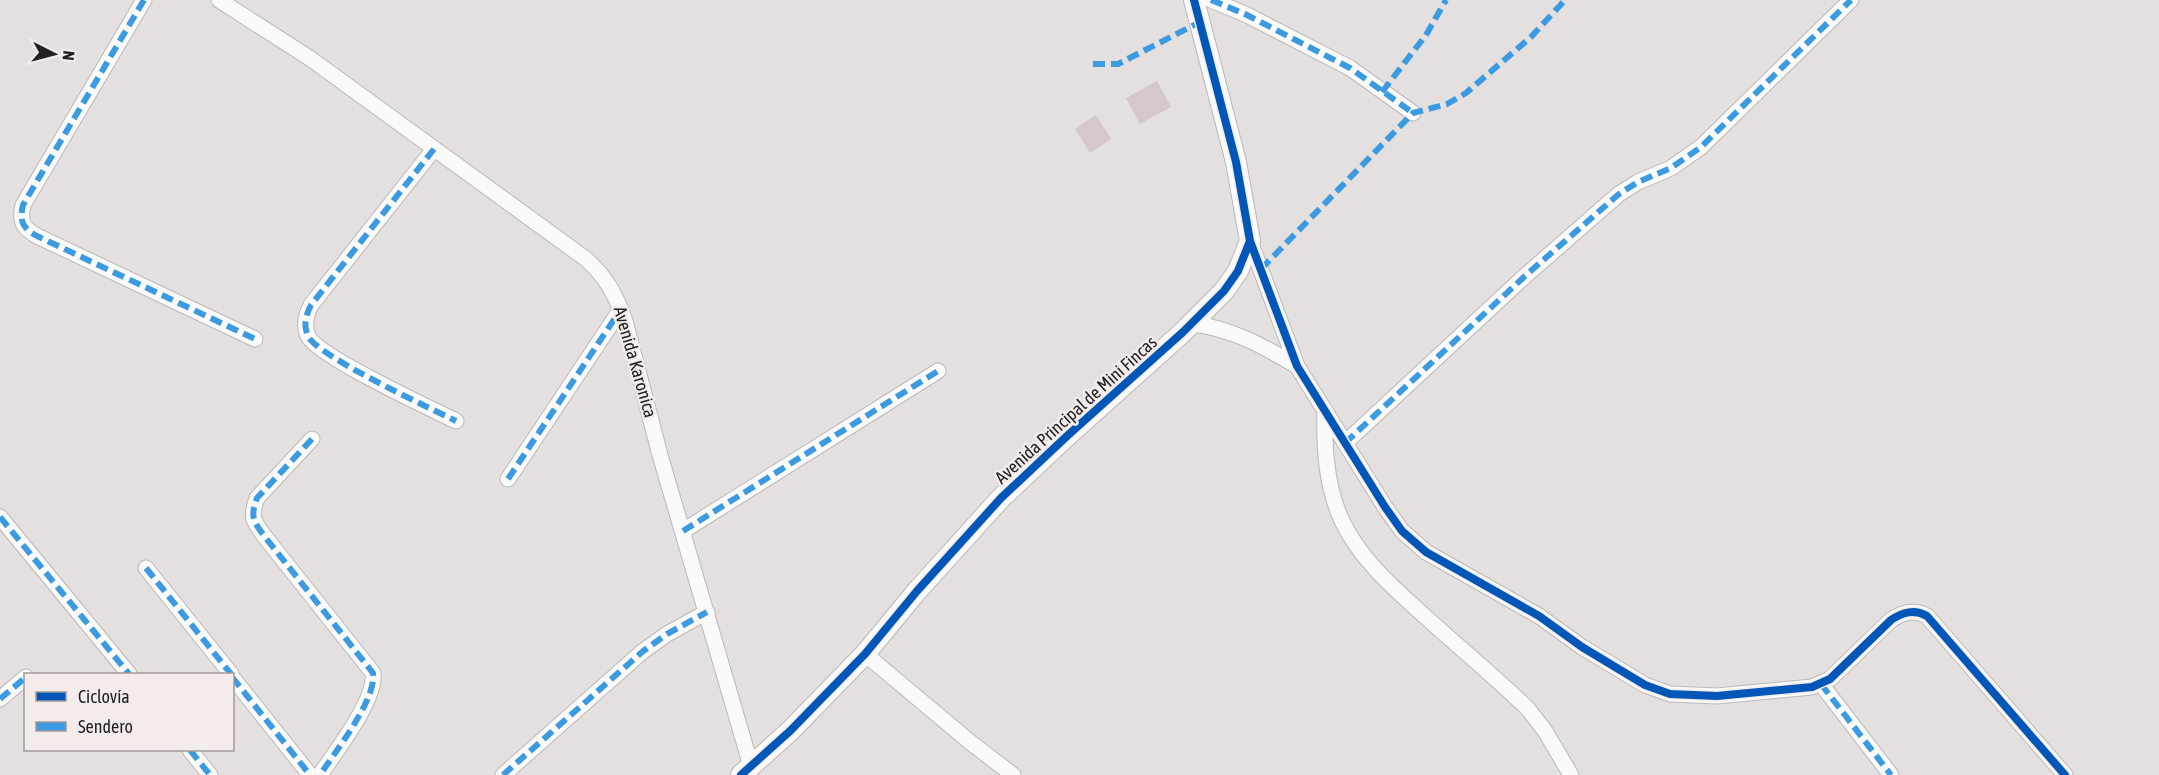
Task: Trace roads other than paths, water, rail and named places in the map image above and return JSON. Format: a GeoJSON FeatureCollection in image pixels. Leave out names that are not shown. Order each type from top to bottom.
{"type":"FeatureCollection","features":[{"type":"Feature","properties":{"kind":"street"},"geometry":{"type":"LineString","coordinates":[[144,0],[23,205],[21,223],[37,236],[255,339]]}},
{"type":"Feature","properties":{"kind":"street","name":"Avenida Karonica"},"geometry":{"type":"LineString","coordinates":[[219,0],[311,59],[586,259],[610,286],[621,309],[707,612],[746,771]]}},
{"type":"Feature","properties":{"kind":"street"},"geometry":{"type":"LineString","coordinates":[[1194,0],[1236,162],[1250,241],[1274,301],[1287,344],[1297,366],[1371,488],[1402,531],[1426,552],[1539,616],[1582,647],[1645,685],[1670,694],[1717,696],[1812,687],[1830,679],[1891,620],[1902,613],[1922,614],[1927,616],[2065,775]]}},
{"type":"Feature","properties":{"kind":"street"},"geometry":{"type":"LineString","coordinates":[[1211,0],[1245,14],[1350,68],[1413,113]]}},
{"type":"Feature","properties":{"kind":"street"},"geometry":{"type":"LineString","coordinates":[[1345,443],[1525,276],[1619,194],[1638,182],[1671,168],[1701,147],[1851,0]]}},
{"type":"Feature","properties":{"kind":"street"},"geometry":{"type":"LineString","coordinates":[[434,149],[310,305],[305,325],[312,342],[333,358],[456,421]]}},
{"type":"Feature","properties":{"kind":"street","name":"Avenida Principal de Mini Fincas"},"geometry":{"type":"LineString","coordinates":[[746,771],[790,731],[865,654],[917,591],[1001,498],[1066,436],[1192,324],[1229,284],[1238,271],[1250,241]]}},
{"type":"Feature","properties":{"kind":"street"},"geometry":{"type":"LineString","coordinates":[[508,479],[621,309]]}},
{"type":"Feature","properties":{"kind":"street"},"geometry":{"type":"LineString","coordinates":[[1192,324],[1225,329],[1297,366]]}},
{"type":"Feature","properties":{"kind":"street"},"geometry":{"type":"LineString","coordinates":[[683,531],[938,371]]}},
{"type":"Feature","properties":{"kind":"street"},"geometry":{"type":"LineString","coordinates":[[1325,410],[1326,468],[1342,520],[1354,541],[1385,581],[1528,709],[1545,731],[1571,775]]}},
{"type":"Feature","properties":{"kind":"street"},"geometry":{"type":"LineString","coordinates":[[312,439],[257,498],[253,509],[253,519],[373,673],[373,688],[368,700],[320,775]]}},
{"type":"Feature","properties":{"kind":"street"},"geometry":{"type":"LineString","coordinates":[[0,517],[127,673]]}},
{"type":"Feature","properties":{"kind":"street"},"geometry":{"type":"LineString","coordinates":[[146,568],[230,673]]}},
{"type":"Feature","properties":{"kind":"street"},"geometry":{"type":"LineString","coordinates":[[503,775],[642,652],[667,634],[707,612]]}},
{"type":"Feature","properties":{"kind":"street"},"geometry":{"type":"LineString","coordinates":[[865,654],[1013,775]]}},
{"type":"Feature","properties":{"kind":"street"},"geometry":{"type":"LineString","coordinates":[[0,699],[24,678]]}},
{"type":"Feature","properties":{"kind":"street"},"geometry":{"type":"LineString","coordinates":[[234,679],[310,775]]}},
{"type":"Feature","properties":{"kind":"street"},"geometry":{"type":"LineString","coordinates":[[1821,684],[1891,775]]}},
{"type":"Feature","properties":{"kind":"street"},"geometry":{"type":"LineString","coordinates":[[191,751],[210,775]]}}]}
